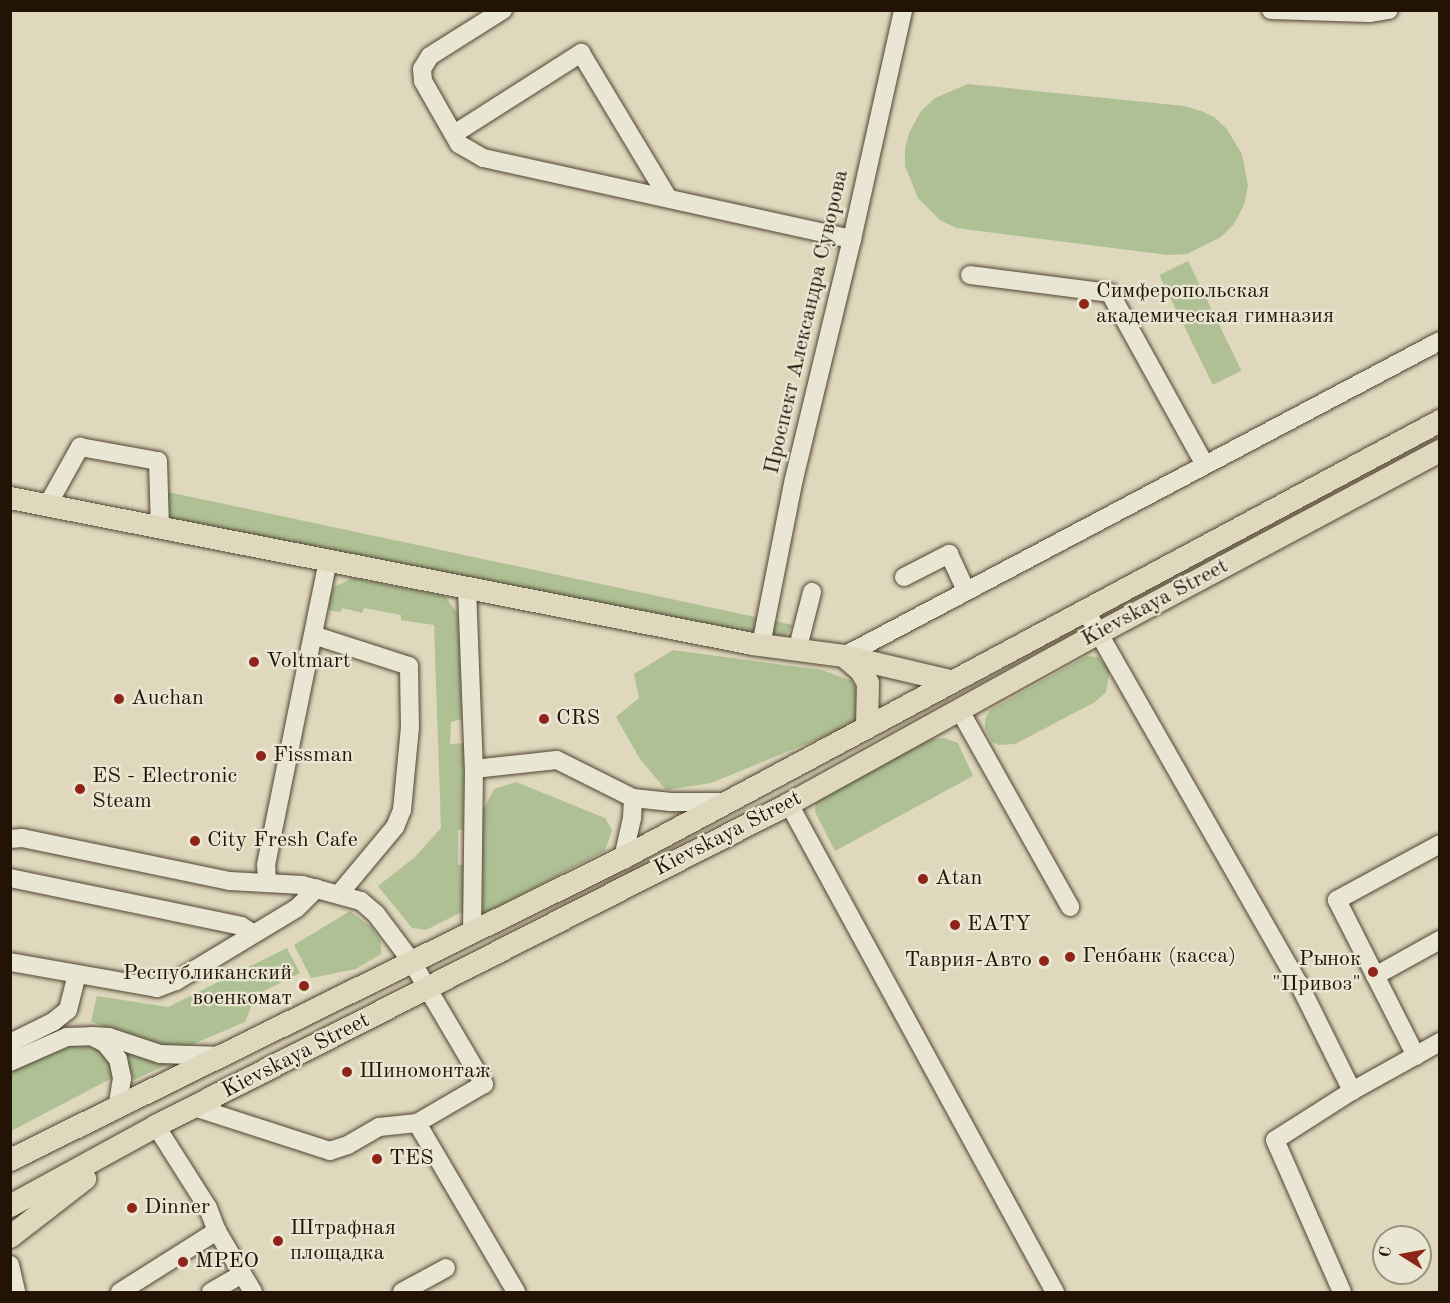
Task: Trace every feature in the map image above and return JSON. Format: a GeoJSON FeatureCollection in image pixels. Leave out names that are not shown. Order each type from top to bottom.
{"type":"FeatureCollection","features":[{"type":"Feature","properties":{"kind":"main road","name":"Kievskaya Street"},"geometry":{"type":"LineString","coordinates":[[10,1160],[623,858],[1440,421]]}},
{"type":"Feature","properties":{"kind":"main road","name":"Kievskaya Street"},"geometry":{"type":"LineString","coordinates":[[10,1206],[156,1126],[428,990],[789,804],[1099,633],[1440,451]]}},
{"type":"Feature","properties":{"kind":"main road"},"geometry":{"type":"LineString","coordinates":[[10,498],[762,645],[844,656],[951,681]]}},
{"type":"Feature","properties":{"kind":"main road"},"geometry":{"type":"LineString","coordinates":[[844,656],[861,671],[868,683],[867,728]]}},
{"type":"Feature","properties":{"kind":"main road"},"geometry":{"type":"LineString","coordinates":[[10,1237],[156,1126]]}},
{"type":"Feature","properties":{"kind":"street"},"geometry":{"type":"LineString","coordinates":[[503,10],[430,56],[422,69],[423,81],[459,144],[483,158],[852,239]]}},
{"type":"Feature","properties":{"kind":"street","name":"Проспект Александра Суворова"},"geometry":{"type":"LineString","coordinates":[[762,645],[794,480],[852,239],[903,10]]}},
{"type":"Feature","properties":{"kind":"street"},"geometry":{"type":"LineString","coordinates":[[1271,10],[1369,13],[1389,10]]}},
{"type":"Feature","properties":{"kind":"street"},"geometry":{"type":"LineString","coordinates":[[454,134],[581,53],[668,198]]}},
{"type":"Feature","properties":{"kind":"street"},"geometry":{"type":"LineString","coordinates":[[970,275],[1110,293],[1205,465]]}},
{"type":"Feature","properties":{"kind":"street"},"geometry":{"type":"LineString","coordinates":[[844,656],[1440,341]]}},
{"type":"Feature","properties":{"kind":"street"},"geometry":{"type":"LineString","coordinates":[[47,506],[80,447],[158,461],[160,527]]}},
{"type":"Feature","properties":{"kind":"street"},"geometry":{"type":"LineString","coordinates":[[904,577],[949,554],[966,590]]}},
{"type":"Feature","properties":{"kind":"street"},"geometry":{"type":"LineString","coordinates":[[267,882],[266,865],[328,560]]}},
{"type":"Feature","properties":{"kind":"street"},"geometry":{"type":"LineString","coordinates":[[467,589],[474,769],[472,933]]}},
{"type":"Feature","properties":{"kind":"street"},"geometry":{"type":"LineString","coordinates":[[797,651],[812,592]]}},
{"type":"Feature","properties":{"kind":"street"},"geometry":{"type":"LineString","coordinates":[[1086,611],[1298,982],[1352,1091]]}},
{"type":"Feature","properties":{"kind":"street"},"geometry":{"type":"LineString","coordinates":[[313,635],[409,666],[410,727],[402,810],[394,827],[340,893]]}},
{"type":"Feature","properties":{"kind":"street"},"geometry":{"type":"LineString","coordinates":[[959,709],[1070,907]]}},
{"type":"Feature","properties":{"kind":"street"},"geometry":{"type":"LineString","coordinates":[[474,769],[557,760],[633,798],[671,802],[727,802]]}},
{"type":"Feature","properties":{"kind":"street"},"geometry":{"type":"LineString","coordinates":[[623,858],[632,818],[633,798]]}},
{"type":"Feature","properties":{"kind":"street"},"geometry":{"type":"LineString","coordinates":[[789,804],[1055,1293]]}},
{"type":"Feature","properties":{"kind":"street"},"geometry":{"type":"LineString","coordinates":[[10,839],[22,838],[230,881],[267,882],[317,888],[361,901],[376,914],[412,962],[484,1084],[417,1123],[379,1127],[348,1145],[330,1151],[194,1107]]}},
{"type":"Feature","properties":{"kind":"street"},"geometry":{"type":"LineString","coordinates":[[1416,1056],[1337,900],[1440,844]]}},
{"type":"Feature","properties":{"kind":"street"},"geometry":{"type":"LineString","coordinates":[[10,878],[241,926],[254,934]]}},
{"type":"Feature","properties":{"kind":"street"},"geometry":{"type":"LineString","coordinates":[[10,962],[157,988],[176,981],[297,908],[317,888]]}},
{"type":"Feature","properties":{"kind":"street"},"geometry":{"type":"LineString","coordinates":[[1376,976],[1440,940]]}},
{"type":"Feature","properties":{"kind":"street"},"geometry":{"type":"LineString","coordinates":[[10,1043],[53,1022],[68,1010],[77,975]]}},
{"type":"Feature","properties":{"kind":"street"},"geometry":{"type":"LineString","coordinates":[[10,1062],[67,1038],[91,1036],[109,1037],[160,1054],[224,1056]]}},
{"type":"Feature","properties":{"kind":"street"},"geometry":{"type":"LineString","coordinates":[[91,1036],[105,1043],[118,1059],[122,1078],[117,1108]]}},
{"type":"Feature","properties":{"kind":"street"},"geometry":{"type":"LineString","coordinates":[[1342,1293],[1275,1140],[1352,1091],[1440,1042]]}},
{"type":"Feature","properties":{"kind":"street"},"geometry":{"type":"LineString","coordinates":[[417,1123],[516,1293]]}},
{"type":"Feature","properties":{"kind":"street"},"geometry":{"type":"LineString","coordinates":[[156,1126],[212,1206],[218,1231],[253,1293]]}},
{"type":"Feature","properties":{"kind":"street"},"geometry":{"type":"LineString","coordinates":[[120,1293],[218,1231]]}},
{"type":"Feature","properties":{"kind":"street"},"geometry":{"type":"LineString","coordinates":[[10,1265],[16,1293]]}},
{"type":"Feature","properties":{"kind":"street"},"geometry":{"type":"LineString","coordinates":[[402,1293],[446,1268]]}},
{"type":"Feature","properties":{"kind":"street"},"geometry":{"type":"LineString","coordinates":[[211,1293],[242,1274]]}},
{"type":"Feature","properties":{"kind":"green space"},"geometry":{"type":"Polygon","coordinates":[[[968,84],[1184,106],[1201,111],[1214,117],[1226,128],[1242,154],[1248,186],[1244,205],[1234,224],[1221,237],[1187,254],[1168,255],[956,228],[940,220],[918,198],[905,166],[905,148],[910,131],[921,111],[935,98],[968,84]]]}},
{"type":"Feature","properties":{"kind":"green space"},"geometry":{"type":"Polygon","coordinates":[[[1188,261],[1241,371],[1213,385],[1159,275],[1188,261]]]}},
{"type":"Feature","properties":{"kind":"green space"},"geometry":{"type":"Polygon","coordinates":[[[168,492],[793,625],[779,645],[170,524],[168,492]]]}},
{"type":"Feature","properties":{"kind":"green space"},"geometry":{"type":"Polygon","coordinates":[[[353,578],[445,596],[458,614],[462,719],[451,722],[450,744],[464,743],[463,830],[458,830],[458,865],[464,865],[464,911],[426,930],[412,928],[378,886],[415,857],[441,828],[434,625],[401,620],[401,615],[364,608],[362,613],[342,608],[341,612],[329,610],[330,595],[334,587],[353,578]]]}},
{"type":"Feature","properties":{"kind":"green space"},"geometry":{"type":"Polygon","coordinates":[[[673,650],[822,670],[852,681],[861,699],[860,722],[711,783],[666,790],[640,759],[616,717],[639,698],[634,674],[673,650]]]}},
{"type":"Feature","properties":{"kind":"green space"},"geometry":{"type":"Polygon","coordinates":[[[1087,656],[1098,657],[1110,670],[1106,692],[1095,702],[1015,744],[999,745],[992,742],[985,728],[985,719],[990,710],[1087,656]]]}},
{"type":"Feature","properties":{"kind":"green space"},"geometry":{"type":"Polygon","coordinates":[[[945,738],[958,743],[973,776],[835,851],[815,812],[816,801],[927,740],[945,738]]]}},
{"type":"Feature","properties":{"kind":"green space"},"geometry":{"type":"Polygon","coordinates":[[[516,782],[605,818],[612,830],[605,851],[483,914],[482,812],[494,789],[516,782]]]}},
{"type":"Feature","properties":{"kind":"green space"},"geometry":{"type":"Polygon","coordinates":[[[350,911],[372,928],[381,942],[381,954],[356,969],[311,978],[294,945],[350,911]]]}},
{"type":"Feature","properties":{"kind":"green space"},"geometry":{"type":"Polygon","coordinates":[[[287,948],[300,973],[256,995],[245,1022],[191,1045],[170,1048],[147,1046],[91,1021],[97,996],[168,1007],[287,948]]]}},
{"type":"Feature","properties":{"kind":"green space"},"geometry":{"type":"Polygon","coordinates":[[[90,1040],[103,1047],[116,1076],[11,1131],[11,1068],[68,1043],[90,1040]]]}},
{"type":"Feature","properties":{"kind":"green space"},"geometry":{"type":"Polygon","coordinates":[[[120,1047],[181,1058],[134,1080],[120,1047]]]}},
{"type":"Feature","properties":{"kind":"place","name":"Симферопольская академическая гимназия"},"geometry":{"type":"Point","coordinates":[1084,304]}},
{"type":"Feature","properties":{"kind":"place","name":"Voltmart"},"geometry":{"type":"Point","coordinates":[254,662]}},
{"type":"Feature","properties":{"kind":"place","name":"Auchan"},"geometry":{"type":"Point","coordinates":[119,699]}},
{"type":"Feature","properties":{"kind":"place","name":"CRS"},"geometry":{"type":"Point","coordinates":[544,719]}},
{"type":"Feature","properties":{"kind":"place","name":"Fissman"},"geometry":{"type":"Point","coordinates":[261,756]}},
{"type":"Feature","properties":{"kind":"place","name":"ES - Electronic Steam"},"geometry":{"type":"Point","coordinates":[80,789]}},
{"type":"Feature","properties":{"kind":"place","name":"City Fresh Cafe"},"geometry":{"type":"Point","coordinates":[195,841]}},
{"type":"Feature","properties":{"kind":"place","name":"Atan"},"geometry":{"type":"Point","coordinates":[923,879]}},
{"type":"Feature","properties":{"kind":"place","name":"EАTY"},"geometry":{"type":"Point","coordinates":[955,925]}},
{"type":"Feature","properties":{"kind":"place","name":"Генбанк (касса)"},"geometry":{"type":"Point","coordinates":[1070,957]}},
{"type":"Feature","properties":{"kind":"place","name":"Таврия-Авто"},"geometry":{"type":"Point","coordinates":[1044,961]}},
{"type":"Feature","properties":{"kind":"place","name":"Рынок \"Привоз\""},"geometry":{"type":"Point","coordinates":[1373,972]}},
{"type":"Feature","properties":{"kind":"place","name":"Республиканский военкомат"},"geometry":{"type":"Point","coordinates":[304,986]}},
{"type":"Feature","properties":{"kind":"place","name":"Шиномонтаж"},"geometry":{"type":"Point","coordinates":[347,1072]}},
{"type":"Feature","properties":{"kind":"place","name":"TES"},"geometry":{"type":"Point","coordinates":[377,1159]}},
{"type":"Feature","properties":{"kind":"place","name":"Dinner"},"geometry":{"type":"Point","coordinates":[132,1208]}},
{"type":"Feature","properties":{"kind":"place","name":"Штрафная площадка"},"geometry":{"type":"Point","coordinates":[278,1241]}},
{"type":"Feature","properties":{"kind":"place","name":"МРЕО"},"geometry":{"type":"Point","coordinates":[183,1262]}}]}
